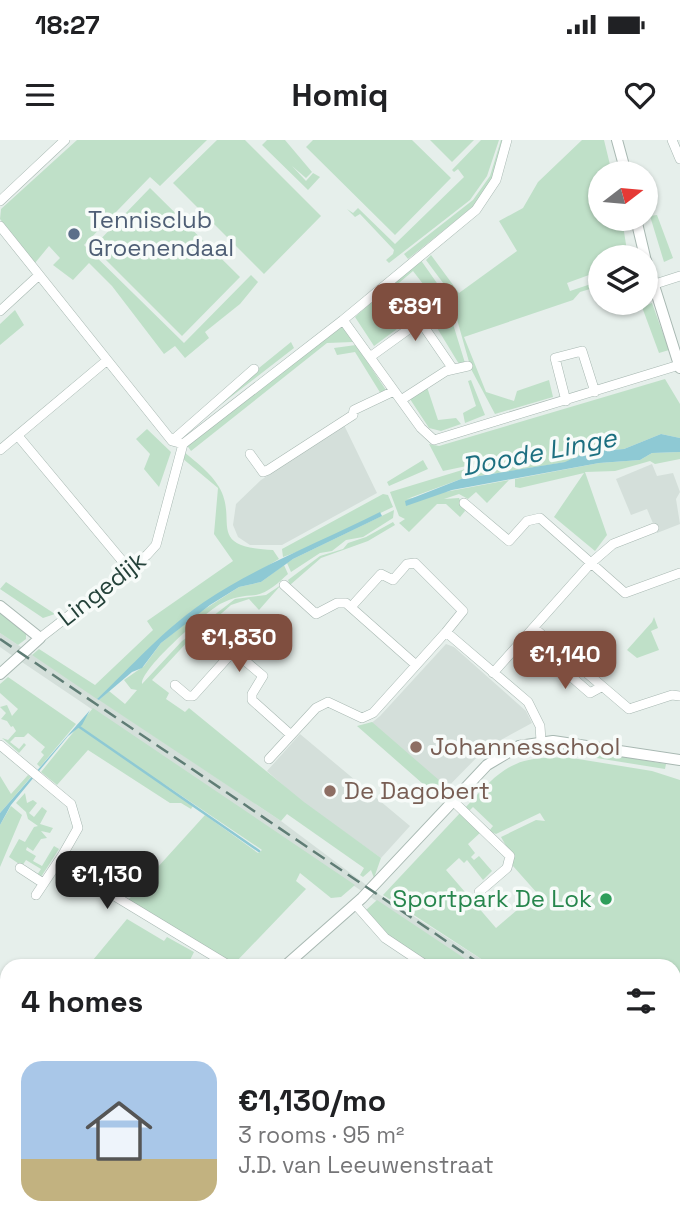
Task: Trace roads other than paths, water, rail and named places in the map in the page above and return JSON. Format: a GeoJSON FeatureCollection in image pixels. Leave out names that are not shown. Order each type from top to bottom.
{"type":"FeatureCollection","features":[{"type":"Feature","properties":{"kind":"street"},"geometry":{"type":"LineString","coordinates":[[0,226],[105,362],[172,441],[183,444],[343,320],[476,210],[496,180],[506,140]]}},
{"type":"Feature","properties":{"kind":"street"},"geometry":{"type":"LineString","coordinates":[[617,140],[623,161]]}},
{"type":"Feature","properties":{"kind":"street"},"geometry":{"type":"LineString","coordinates":[[672,140],[680,159]]}},
{"type":"Feature","properties":{"kind":"street"},"geometry":{"type":"LineString","coordinates":[[0,201],[57,142]]}},
{"type":"Feature","properties":{"kind":"street"},"geometry":{"type":"LineString","coordinates":[[0,311],[38,276]]}},
{"type":"Feature","properties":{"kind":"street"},"geometry":{"type":"LineString","coordinates":[[658,283],[680,277]]}},
{"type":"Feature","properties":{"kind":"street"},"geometry":{"type":"LineString","coordinates":[[369,357],[444,302]]}},
{"type":"Feature","properties":{"kind":"street"},"geometry":{"type":"LineString","coordinates":[[343,320],[427,436],[434,440],[679,367],[658,303]]}},
{"type":"Feature","properties":{"kind":"street"},"geometry":{"type":"LineString","coordinates":[[419,321],[453,369]]}},
{"type":"Feature","properties":{"kind":"street"},"geometry":{"type":"LineString","coordinates":[[566,401],[555,358],[582,351],[595,392]]}},
{"type":"Feature","properties":{"kind":"street"},"geometry":{"type":"LineString","coordinates":[[0,450],[105,362]]}},
{"type":"Feature","properties":{"kind":"street"},"geometry":{"type":"LineString","coordinates":[[401,400],[453,369],[468,366]]}},
{"type":"Feature","properties":{"kind":"street"},"geometry":{"type":"LineString","coordinates":[[172,441],[254,369]]}},
{"type":"Feature","properties":{"kind":"street"},"geometry":{"type":"LineString","coordinates":[[250,454],[263,472],[268,470],[353,415],[355,410],[394,391]]}},
{"type":"Feature","properties":{"kind":"street"},"geometry":{"type":"LineString","coordinates":[[213,403],[221,412]]}},
{"type":"Feature","properties":{"kind":"street"},"geometry":{"type":"LineString","coordinates":[[18,436],[129,569]]}},
{"type":"Feature","properties":{"kind":"street","name":"Lingedijk"},"geometry":{"type":"LineString","coordinates":[[0,674],[40,638],[156,545],[183,444]]}},
{"type":"Feature","properties":{"kind":"street"},"geometry":{"type":"LineString","coordinates":[[464,503],[509,541],[527,521],[540,518],[625,593],[680,573]]}},
{"type":"Feature","properties":{"kind":"street"},"geometry":{"type":"LineString","coordinates":[[493,673],[591,564],[613,544],[654,528]]}},
{"type":"Feature","properties":{"kind":"street"},"geometry":{"type":"LineString","coordinates":[[270,759],[317,708],[328,702],[362,719],[373,713],[463,611],[415,563],[407,564],[393,580],[381,574],[351,607]]}},
{"type":"Feature","properties":{"kind":"street"},"geometry":{"type":"LineString","coordinates":[[284,585],[316,614],[337,603],[346,603],[416,665]]}},
{"type":"Feature","properties":{"kind":"street"},"geometry":{"type":"LineString","coordinates":[[0,606],[40,638]]}},
{"type":"Feature","properties":{"kind":"street"},"geometry":{"type":"LineString","coordinates":[[534,628],[629,709],[672,695],[680,696]]}},
{"type":"Feature","properties":{"kind":"street"},"geometry":{"type":"LineString","coordinates":[[446,632],[535,712],[541,741]]}},
{"type":"Feature","properties":{"kind":"street"},"geometry":{"type":"LineString","coordinates":[[175,685],[188,696],[193,696],[230,654],[236,653],[262,677],[251,694],[252,700],[291,735]]}},
{"type":"Feature","properties":{"kind":"street"},"geometry":{"type":"LineString","coordinates":[[292,959],[369,891],[492,761],[519,746],[541,741],[680,760]]}},
{"type":"Feature","properties":{"kind":"street"},"geometry":{"type":"LineString","coordinates":[[0,744],[71,804],[74,810],[77,830],[36,895]]}},
{"type":"Feature","properties":{"kind":"street"},"geometry":{"type":"LineString","coordinates":[[453,801],[510,856],[509,866],[479,892]]}},
{"type":"Feature","properties":{"kind":"street"},"geometry":{"type":"LineString","coordinates":[[62,856],[66,867],[218,959]]}},
{"type":"Feature","properties":{"kind":"street"},"geometry":{"type":"LineString","coordinates":[[20,868],[43,883]]}},
{"type":"Feature","properties":{"kind":"street"},"geometry":{"type":"LineString","coordinates":[[355,904],[385,938],[416,959]]}},
{"type":"Feature","properties":{"kind":"water"},"geometry":{"type":"Polygon","coordinates":[[[661,434],[680,438],[680,452],[652,453],[640,460],[599,463],[452,490],[406,506],[405,501],[461,479],[565,462],[586,452],[624,449],[661,434]]]}},
{"type":"Feature","properties":{"kind":"water"},"geometry":{"type":"Polygon","coordinates":[[[380,512],[382,516],[293,559],[261,582],[239,587],[210,605],[161,643],[142,668],[132,672],[97,699],[162,636],[204,602],[268,565],[380,512]]]}},
{"type":"Feature","properties":{"kind":"water"},"geometry":{"type":"Polygon","coordinates":[[[90,710],[82,725],[68,736],[11,805],[0,825],[0,813],[90,710]]]}},
{"type":"Feature","properties":{"kind":"waterway"},"geometry":{"type":"LineString","coordinates":[[78,726],[259,851]]}},
{"type":"Feature","properties":{"kind":"railway"},"geometry":{"type":"LineString","coordinates":[[0,639],[473,959]]}},
{"type":"Feature","properties":{"kind":"place","name":"Tennisclub Groenendaal"},"geometry":{"type":"Point","coordinates":[74,234]}},
{"type":"Feature","properties":{"kind":"place","name":"Johannesschool"},"geometry":{"type":"Point","coordinates":[416,747]}},
{"type":"Feature","properties":{"kind":"place","name":"De Dagobert"},"geometry":{"type":"Point","coordinates":[330,791]}},
{"type":"Feature","properties":{"kind":"place","name":"Sportpark De Lok"},"geometry":{"type":"Point","coordinates":[606,899]}},
{"type":"Feature","properties":{"kind":"water label","name":"Doode Linge"},"geometry":{"type":"Point","coordinates":[539,452]}}]}
